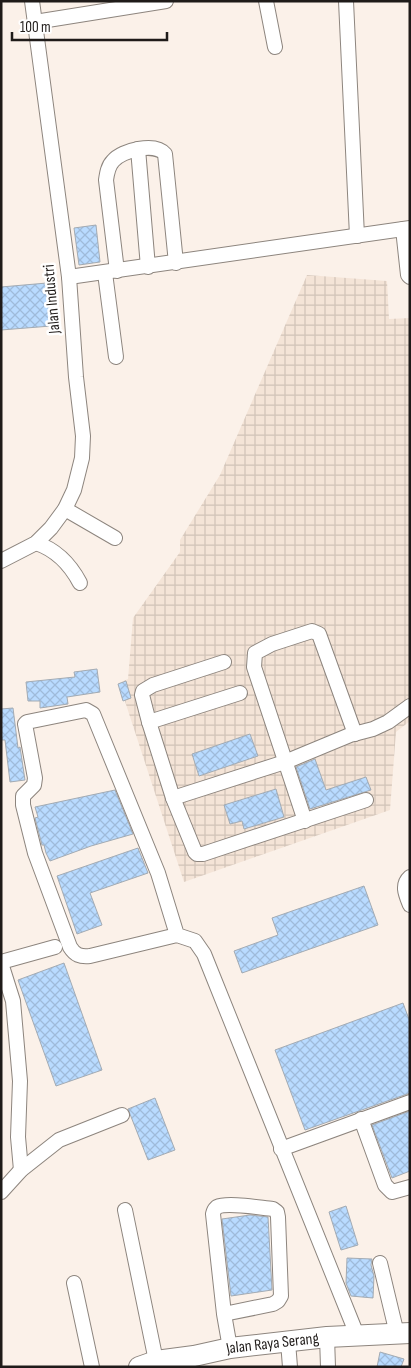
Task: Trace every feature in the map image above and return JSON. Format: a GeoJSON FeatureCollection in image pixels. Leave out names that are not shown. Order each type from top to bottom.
{"type":"FeatureCollection","features":[{"type":"Feature","properties":{"kind":"highway","name":"Jalan Raya Serang"},"geometry":{"type":"LineString","coordinates":[[148,1364],[230,1348],[327,1337],[403,1333]]}},
{"type":"Feature","properties":{"kind":"street","name":"Jalan Industri"},"geometry":{"type":"LineString","coordinates":[[1,561],[36,542],[51,528],[65,509],[74,490],[80,467],[82,446],[69,278],[32,1]]}},
{"type":"Feature","properties":{"kind":"street"},"geometry":{"type":"LineString","coordinates":[[35,22],[166,1]]}},
{"type":"Feature","properties":{"kind":"street"},"geometry":{"type":"LineString","coordinates":[[266,1],[275,47]]}},
{"type":"Feature","properties":{"kind":"street"},"geometry":{"type":"LineString","coordinates":[[346,1],[357,236]]}},
{"type":"Feature","properties":{"kind":"street"},"geometry":{"type":"LineString","coordinates":[[116,357],[106,180],[108,167],[119,154],[138,149],[155,148],[162,150],[165,154],[176,263]]}},
{"type":"Feature","properties":{"kind":"street"},"geometry":{"type":"LineString","coordinates":[[138,149],[148,267]]}},
{"type":"Feature","properties":{"kind":"street"},"geometry":{"type":"LineString","coordinates":[[69,278],[406,228],[408,275],[410,277]]}},
{"type":"Feature","properties":{"kind":"street"},"geometry":{"type":"LineString","coordinates":[[65,509],[114,538]]}},
{"type":"Feature","properties":{"kind":"street"},"geometry":{"type":"LineString","coordinates":[[36,542],[49,547],[66,561],[80,583]]}},
{"type":"Feature","properties":{"kind":"street"},"geometry":{"type":"LineString","coordinates":[[305,821],[254,667],[253,659],[255,653],[272,644],[312,631],[319,634],[355,734]]}},
{"type":"Feature","properties":{"kind":"street"},"geometry":{"type":"LineString","coordinates":[[224,662],[154,685],[143,691],[142,695],[173,798],[190,844],[197,854],[203,854],[366,800]]}},
{"type":"Feature","properties":{"kind":"street"},"geometry":{"type":"LineString","coordinates":[[149,722],[240,693]]}},
{"type":"Feature","properties":{"kind":"street"},"geometry":{"type":"LineString","coordinates":[[173,798],[285,762],[355,734],[373,729],[388,722],[410,706]]}},
{"type":"Feature","properties":{"kind":"street"},"geometry":{"type":"LineString","coordinates":[[177,935],[158,873],[93,714],[86,710],[27,722],[25,724],[35,778],[34,785],[24,796],[23,805],[35,853],[70,947],[74,953],[90,956],[177,935],[195,941],[204,954],[357,1335]]}},
{"type":"Feature","properties":{"kind":"street"},"geometry":{"type":"LineString","coordinates":[[410,877],[406,880],[404,886],[410,905]]}},
{"type":"Feature","properties":{"kind":"street"},"geometry":{"type":"LineString","coordinates":[[21,1170],[18,1136],[20,1081],[13,1001],[1,963],[55,947]]}},
{"type":"Feature","properties":{"kind":"street"},"geometry":{"type":"LineString","coordinates":[[281,1148],[410,1102]]}},
{"type":"Feature","properties":{"kind":"street"},"geometry":{"type":"LineString","coordinates":[[1,1192],[21,1170],[59,1140],[122,1115]]}},
{"type":"Feature","properties":{"kind":"street"},"geometry":{"type":"LineString","coordinates":[[361,1120],[385,1185],[392,1192],[410,1187]]}},
{"type":"Feature","properties":{"kind":"street"},"geometry":{"type":"LineString","coordinates":[[224,1314],[273,1304],[281,1296],[278,1217],[277,1212],[273,1209],[226,1205],[218,1206],[214,1210],[224,1314],[230,1348]]}},
{"type":"Feature","properties":{"kind":"street"},"geometry":{"type":"LineString","coordinates":[[125,1210],[148,1364]]}},
{"type":"Feature","properties":{"kind":"street"},"geometry":{"type":"LineString","coordinates":[[380,1263],[403,1333]]}},
{"type":"Feature","properties":{"kind":"street"},"geometry":{"type":"LineString","coordinates":[[74,1283],[92,1367]]}},
{"type":"Feature","properties":{"kind":"street"},"geometry":{"type":"LineString","coordinates":[[327,1337],[328,1367]]}},
{"type":"Feature","properties":{"kind":"street"},"geometry":{"type":"LineString","coordinates":[[288,1342],[290,1367]]}},
{"type":"Feature","properties":{"kind":"shaded area"},"geometry":{"type":"Polygon","coordinates":[[[307,275],[387,281],[389,319],[410,318],[410,721],[396,732],[390,810],[184,882],[119,683],[128,679],[133,618],[180,552],[180,540],[220,475],[307,275]]]}},
{"type":"Feature","properties":{"kind":"building"},"geometry":{"type":"Polygon","coordinates":[[[96,225],[100,262],[79,265],[74,228],[96,225]]]}},
{"type":"Feature","properties":{"kind":"building"},"geometry":{"type":"Polygon","coordinates":[[[47,283],[51,326],[1,330],[1,287],[47,283]]]}},
{"type":"Feature","properties":{"kind":"building"},"geometry":{"type":"Polygon","coordinates":[[[97,669],[100,692],[67,697],[68,704],[40,708],[40,701],[28,701],[26,682],[75,677],[74,672],[97,669]]]}},
{"type":"Feature","properties":{"kind":"building"},"geometry":{"type":"Polygon","coordinates":[[[126,681],[131,698],[123,701],[118,684],[126,681]]]}},
{"type":"Feature","properties":{"kind":"building"},"geometry":{"type":"Polygon","coordinates":[[[13,708],[18,748],[20,747],[25,780],[10,782],[5,740],[2,740],[1,734],[1,709],[13,708]]]}},
{"type":"Feature","properties":{"kind":"building"},"geometry":{"type":"Polygon","coordinates":[[[250,734],[258,756],[199,776],[192,754],[250,734]]]}},
{"type":"Feature","properties":{"kind":"building"},"geometry":{"type":"Polygon","coordinates":[[[315,759],[326,790],[366,777],[371,790],[310,809],[296,767],[315,759]]]}},
{"type":"Feature","properties":{"kind":"building"},"geometry":{"type":"Polygon","coordinates":[[[276,789],[284,817],[244,829],[242,821],[230,824],[224,805],[276,789]]]}},
{"type":"Feature","properties":{"kind":"building"},"geometry":{"type":"Polygon","coordinates":[[[115,790],[133,834],[91,846],[50,861],[44,845],[42,845],[35,818],[38,817],[35,807],[115,790]]]}},
{"type":"Feature","properties":{"kind":"building"},"geometry":{"type":"Polygon","coordinates":[[[138,848],[148,873],[90,893],[102,925],[77,934],[57,876],[138,848]]]}},
{"type":"Feature","properties":{"kind":"building"},"geometry":{"type":"Polygon","coordinates":[[[364,886],[378,925],[242,973],[234,951],[278,935],[272,918],[364,886]]]}},
{"type":"Feature","properties":{"kind":"building"},"geometry":{"type":"Polygon","coordinates":[[[64,963],[102,1070],[56,1086],[18,980],[64,963]]]}},
{"type":"Feature","properties":{"kind":"building"},"geometry":{"type":"Polygon","coordinates":[[[403,1003],[410,1022],[410,1093],[305,1130],[275,1050],[403,1003]]]}},
{"type":"Feature","properties":{"kind":"building"},"geometry":{"type":"Polygon","coordinates":[[[155,1098],[175,1150],[148,1160],[128,1109],[155,1098]]]}},
{"type":"Feature","properties":{"kind":"building"},"geometry":{"type":"Polygon","coordinates":[[[410,1111],[410,1171],[392,1178],[372,1125],[410,1111]]]}},
{"type":"Feature","properties":{"kind":"building"},"geometry":{"type":"Polygon","coordinates":[[[346,1206],[358,1245],[341,1250],[329,1212],[346,1206]]]}},
{"type":"Feature","properties":{"kind":"building"},"geometry":{"type":"Polygon","coordinates":[[[250,1215],[268,1217],[272,1290],[231,1296],[222,1219],[250,1215]]]}},
{"type":"Feature","properties":{"kind":"building"},"geometry":{"type":"Polygon","coordinates":[[[347,1258],[372,1259],[371,1265],[374,1276],[373,1298],[351,1296],[346,1283],[347,1258]]]}},
{"type":"Feature","properties":{"kind":"building"},"geometry":{"type":"Polygon","coordinates":[[[380,1352],[404,1359],[401,1367],[377,1367],[380,1352]]]}}]}
